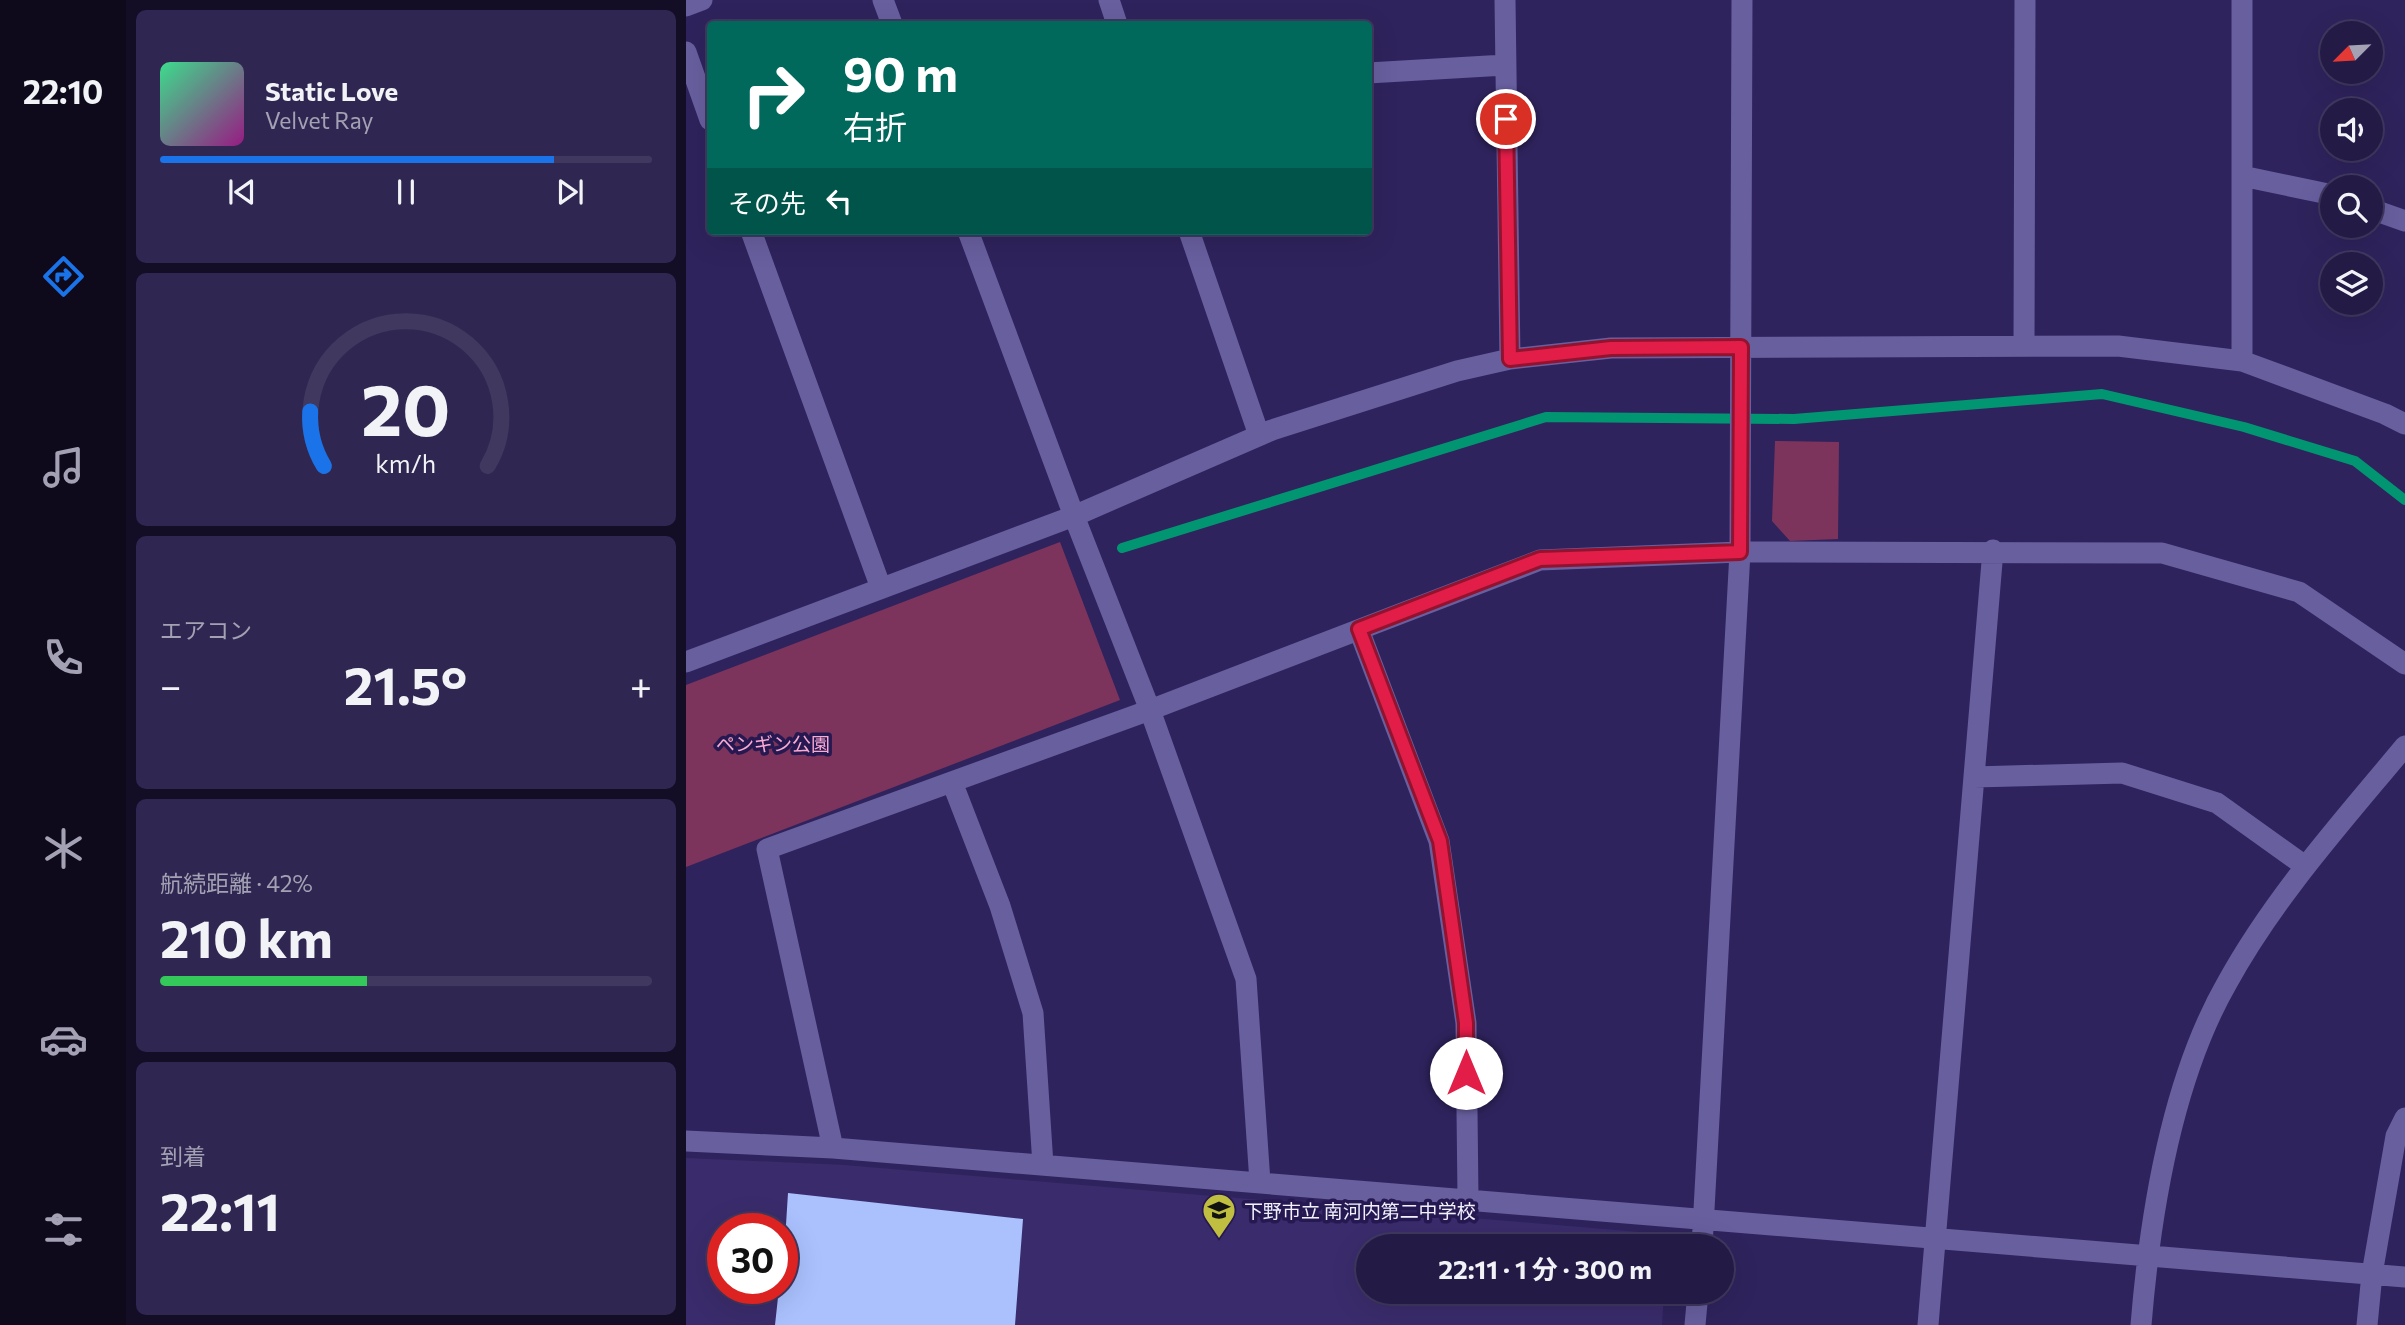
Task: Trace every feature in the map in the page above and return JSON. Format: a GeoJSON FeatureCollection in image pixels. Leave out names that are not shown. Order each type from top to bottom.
{"type":"FeatureCollection","features":[{"type":"Feature","properties":{"kind":"street"},"geometry":{"type":"LineString","coordinates":[[686,6],[702,0]]}},
{"type":"Feature","properties":{"kind":"street"},"geometry":{"type":"LineString","coordinates":[[883,0],[891,21]]}},
{"type":"Feature","properties":{"kind":"street"},"geometry":{"type":"LineString","coordinates":[[1109,0],[1116,21]]}},
{"type":"Feature","properties":{"kind":"street"},"geometry":{"type":"LineString","coordinates":[[1505,0],[1510,359]]}},
{"type":"Feature","properties":{"kind":"street"},"geometry":{"type":"LineString","coordinates":[[1703,1234],[1740,552],[1742,0]]}},
{"type":"Feature","properties":{"kind":"street"},"geometry":{"type":"LineString","coordinates":[[2024,345],[2025,0]]}},
{"type":"Feature","properties":{"kind":"street"},"geometry":{"type":"LineString","coordinates":[[2242,0],[2242,362]]}},
{"type":"Feature","properties":{"kind":"street"},"geometry":{"type":"LineString","coordinates":[[686,52],[707,112]]}},
{"type":"Feature","properties":{"kind":"street"},"geometry":{"type":"LineString","coordinates":[[1372,74],[1505,65]]}},
{"type":"Feature","properties":{"kind":"street"},"geometry":{"type":"LineString","coordinates":[[2242,176],[2320,192]]}},
{"type":"Feature","properties":{"kind":"street"},"geometry":{"type":"LineString","coordinates":[[2383,213],[2405,221]]}},
{"type":"Feature","properties":{"kind":"street"},"geometry":{"type":"LineString","coordinates":[[752,235],[881,589]]}},
{"type":"Feature","properties":{"kind":"street"},"geometry":{"type":"LineString","coordinates":[[969,235],[1074,516],[1150,710],[1246,979],[1260,1182]]}},
{"type":"Feature","properties":{"kind":"street"},"geometry":{"type":"LineString","coordinates":[[1190,235],[1259,435]]}},
{"type":"Feature","properties":{"kind":"street"},"geometry":{"type":"LineString","coordinates":[[686,662],[1074,516],[1259,435],[1457,372],[1510,359],[1611,348],[2118,346],[2242,362],[2385,414],[2405,424]]}},
{"type":"Feature","properties":{"kind":"street"},"geometry":{"type":"LineString","coordinates":[[1928,1325],[1993,551]]}},
{"type":"Feature","properties":{"kind":"street"},"geometry":{"type":"LineString","coordinates":[[833,1148],[767,849],[1150,710],[1540,559],[1740,552],[2162,553],[2299,592],[2405,664]]}},
{"type":"Feature","properties":{"kind":"street"},"geometry":{"type":"LineString","coordinates":[[1359,629],[1440,841],[1466,1023],[1468,1198]]}},
{"type":"Feature","properties":{"kind":"street"},"geometry":{"type":"LineString","coordinates":[[2141,1325],[2147,1255],[2180,1091],[2226,984],[2288,886],[2405,746]]}},
{"type":"Feature","properties":{"kind":"street"},"geometry":{"type":"LineString","coordinates":[[1974,778],[2122,774],[2217,803],[2305,866]]}},
{"type":"Feature","properties":{"kind":"street"},"geometry":{"type":"LineString","coordinates":[[952,782],[1000,906],[1033,1013],[1043,1165]]}},
{"type":"Feature","properties":{"kind":"street"},"geometry":{"type":"LineString","coordinates":[[2367,1325],[2372,1274],[2396,1136],[2405,1118]]}},
{"type":"Feature","properties":{"kind":"street"},"geometry":{"type":"LineString","coordinates":[[686,1140],[833,1148],[1468,1198],[2405,1277]]}},
{"type":"Feature","properties":{"kind":"street"},"geometry":{"type":"LineString","coordinates":[[1695,1325],[1697,1304]]}},
{"type":"Feature","properties":{"kind":"shaded area","name":"下野市立 南河内第二中学校"},"geometry":{"type":"Polygon","coordinates":[[[686,1158],[844,1165],[1651,1233],[1356,1234],[1356,1304],[1663,1304],[1662,1325],[686,1325],[686,1158]]]}},
{"type":"Feature","properties":{"kind":"green space"},"geometry":{"type":"Polygon","coordinates":[[[1775,441],[1839,442],[1838,539],[1790,541],[1772,521],[1775,441]]]}},
{"type":"Feature","properties":{"kind":"green space","name":"ペンギン公園"},"geometry":{"type":"Polygon","coordinates":[[[1060,542],[1120,700],[686,867],[686,685],[1060,542]]]}},
{"type":"Feature","properties":{"kind":"building"},"geometry":{"type":"Polygon","coordinates":[[[788,1193],[1023,1219],[1015,1325],[775,1325],[777,1304],[798,1304],[798,1213],[787,1213],[788,1193]]]}},
{"type":"Feature","properties":{"kind":"waterway"},"geometry":{"type":"LineString","coordinates":[[1122,548],[1546,417],[1794,419],[2102,394],[2244,427],[2355,461],[2405,500]]}},
{"type":"Feature","properties":{"kind":"place","name":"下野市立 南河内第二中学校"},"geometry":{"type":"Point","coordinates":[1219,1240]}},
{"type":"Feature","properties":{"kind":"route"},"geometry":{"type":"LineString","coordinates":[[1466,1073],[1466,1023],[1440,841],[1359,629],[1540,559],[1740,552],[1741,347],[1611,348],[1510,359],[1506,119]]}}]}
